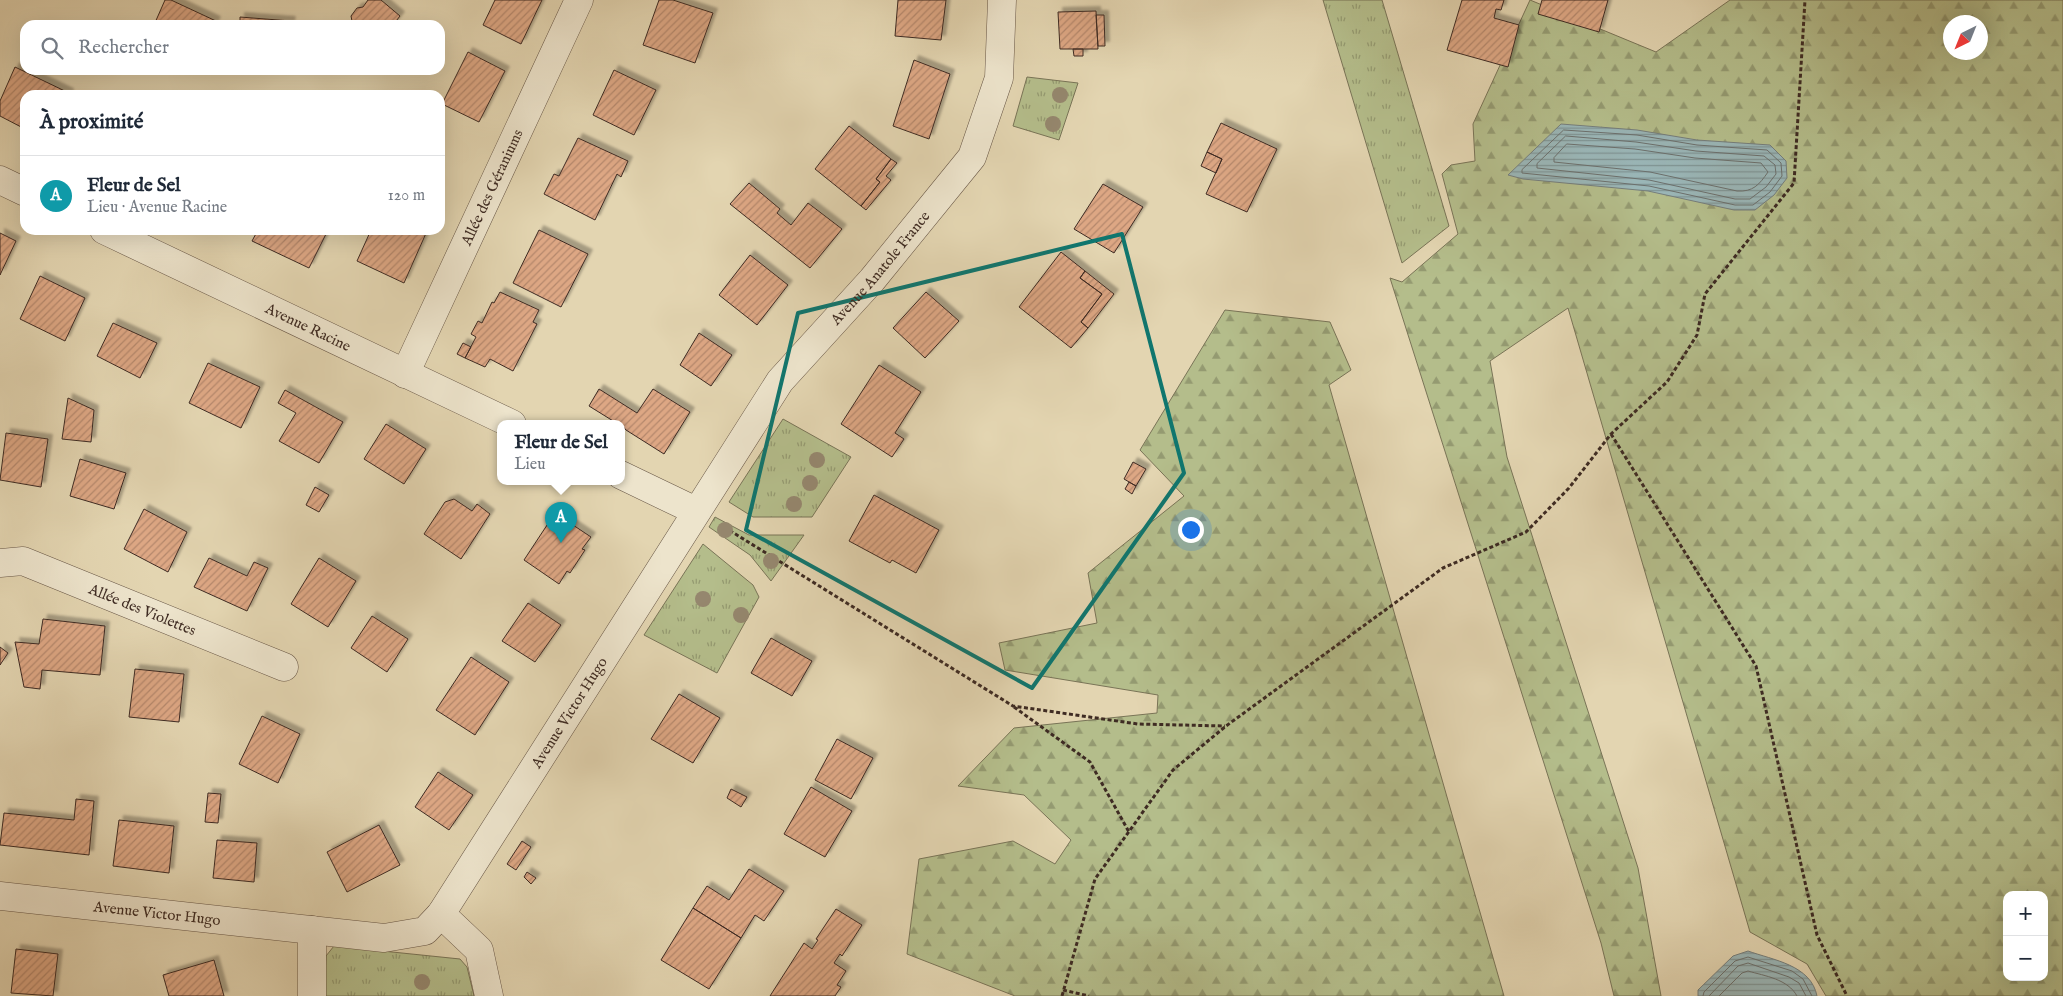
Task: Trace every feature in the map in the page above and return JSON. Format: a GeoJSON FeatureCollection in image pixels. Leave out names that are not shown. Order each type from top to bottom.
{"type":"FeatureCollection","features":[{"type":"Feature","properties":{"kind":"street","name":"Allée des Géraniums"},"geometry":{"type":"LineString","coordinates":[[405,374],[570,24],[579,0]]}},
{"type":"Feature","properties":{"kind":"street","name":"Avenue Anatole France"},"geometry":{"type":"LineString","coordinates":[[696,511],[780,381],[872,280],[972,157],[999,78],[1002,0]]}},
{"type":"Feature","properties":{"kind":"street"},"geometry":{"type":"LineString","coordinates":[[0,180],[20,190]]}},
{"type":"Feature","properties":{"kind":"street","name":"Avenue Racine"},"geometry":{"type":"LineString","coordinates":[[114,235],[503,420]]}},
{"type":"Feature","properties":{"kind":"street"},"geometry":{"type":"LineString","coordinates":[[625,477],[696,511]]}},
{"type":"Feature","properties":{"kind":"street","name":"Avenue Victor Hugo"},"geometry":{"type":"LineString","coordinates":[[0,896],[384,938],[426,932],[441,914],[696,511]]}},
{"type":"Feature","properties":{"kind":"street","name":"Allée des Violettes"},"geometry":{"type":"LineString","coordinates":[[0,563],[23,561],[284,667]]}},
{"type":"Feature","properties":{"kind":"street"},"geometry":{"type":"LineString","coordinates":[[441,914],[479,950],[489,996]]}},
{"type":"Feature","properties":{"kind":"street"},"geometry":{"type":"LineString","coordinates":[[312,930],[312,996]]}},
{"type":"Feature","properties":{"kind":"path"},"geometry":{"type":"LineString","coordinates":[[1062,996],[1095,879],[1173,770],[1226,726],[1443,568],[1526,532],[1569,488],[1611,434],[1667,382],[1697,335],[1705,294],[1794,183],[1805,0]]}},
{"type":"Feature","properties":{"kind":"path"},"geometry":{"type":"LineString","coordinates":[[1611,434],[1756,666],[1817,935],[1847,996]]}},
{"type":"Feature","properties":{"kind":"path"},"geometry":{"type":"LineString","coordinates":[[696,511],[1013,706],[1090,762],[1129,832]]}},
{"type":"Feature","properties":{"kind":"path"},"geometry":{"type":"LineString","coordinates":[[1013,706],[1138,724],[1226,726]]}},
{"type":"Feature","properties":{"kind":"path"},"geometry":{"type":"LineString","coordinates":[[1063,990],[1089,996]]}},
{"type":"Feature","properties":{"kind":"highlighted area"},"geometry":{"type":"Polygon","coordinates":[[[1122,234],[1184,473],[1032,688],[746,530],[798,313],[1122,234]]]}},
{"type":"Feature","properties":{"kind":"green space"},"geometry":{"type":"Polygon","coordinates":[[[1323,0],[1382,0],[1449,226],[1402,263],[1323,0]]]}},
{"type":"Feature","properties":{"kind":"green space"},"geometry":{"type":"Polygon","coordinates":[[[1530,0],[1656,52],[1730,0],[2063,0],[2063,996],[1826,996],[1807,964],[1750,932],[1568,308],[1490,361],[1507,457],[1638,868],[1661,996],[1614,996],[1601,943],[1390,278],[1402,282],[1458,234],[1442,174],[1451,165],[1475,161],[1473,124],[1530,0]]]}},
{"type":"Feature","properties":{"kind":"green space"},"geometry":{"type":"Polygon","coordinates":[[[1027,77],[1078,83],[1059,140],[1013,126],[1027,77]]]}},
{"type":"Feature","properties":{"kind":"green space"},"geometry":{"type":"Polygon","coordinates":[[[1225,310],[1330,322],[1351,370],[1329,385],[1504,996],[1015,996],[907,954],[919,859],[1013,841],[1055,864],[1071,840],[1024,795],[958,786],[1014,728],[1157,713],[1158,695],[1005,670],[999,643],[1097,623],[1088,573],[1184,496],[1140,450],[1225,310]]]}},
{"type":"Feature","properties":{"kind":"green space"},"geometry":{"type":"Polygon","coordinates":[[[783,419],[851,457],[812,517],[753,517],[729,502],[783,419]]]}},
{"type":"Feature","properties":{"kind":"green space"},"geometry":{"type":"Polygon","coordinates":[[[715,517],[749,535],[804,535],[771,581],[750,555],[709,527],[715,517]]]}},
{"type":"Feature","properties":{"kind":"green space"},"geometry":{"type":"Polygon","coordinates":[[[703,544],[753,585],[759,597],[717,673],[644,635],[703,544]]]}},
{"type":"Feature","properties":{"kind":"green space"},"geometry":{"type":"Polygon","coordinates":[[[334,946],[460,959],[467,967],[474,996],[324,996],[326,956],[334,946]]]}},
{"type":"Feature","properties":{"kind":"water"},"geometry":{"type":"Polygon","coordinates":[[[1561,124],[1637,130],[1697,140],[1770,145],[1786,161],[1787,178],[1774,195],[1755,210],[1734,210],[1648,191],[1523,179],[1508,175],[1561,124]]]}},
{"type":"Feature","properties":{"kind":"water"},"geometry":{"type":"Polygon","coordinates":[[[1748,951],[1790,965],[1807,977],[1817,996],[1698,996],[1698,990],[1733,956],[1748,951]]]}},
{"type":"Feature","properties":{"kind":"building"},"geometry":{"type":"Polygon","coordinates":[[[165,0],[171,0],[214,20],[156,20],[165,0]]]}},
{"type":"Feature","properties":{"kind":"building"},"geometry":{"type":"Polygon","coordinates":[[[368,0],[381,0],[400,16],[397,20],[352,20],[351,16],[357,8],[363,7],[368,0]]]}},
{"type":"Feature","properties":{"kind":"building"},"geometry":{"type":"Polygon","coordinates":[[[495,0],[542,0],[521,44],[483,25],[495,0]]]}},
{"type":"Feature","properties":{"kind":"building"},"geometry":{"type":"Polygon","coordinates":[[[659,0],[673,0],[713,13],[695,63],[643,45],[659,0]]]}},
{"type":"Feature","properties":{"kind":"building"},"geometry":{"type":"Polygon","coordinates":[[[898,0],[946,0],[941,40],[895,36],[898,0]]]}},
{"type":"Feature","properties":{"kind":"building"},"geometry":{"type":"Polygon","coordinates":[[[1462,0],[1504,0],[1501,10],[1496,9],[1494,18],[1519,25],[1508,67],[1447,50],[1462,0]]]}},
{"type":"Feature","properties":{"kind":"building"},"geometry":{"type":"Polygon","coordinates":[[[1542,0],[1608,0],[1599,32],[1538,14],[1542,0]]]}},
{"type":"Feature","properties":{"kind":"building"},"geometry":{"type":"Polygon","coordinates":[[[1096,11],[1098,49],[1060,49],[1058,12],[1096,11]]]}},
{"type":"Feature","properties":{"kind":"building"},"geometry":{"type":"Polygon","coordinates":[[[1096,15],[1104,15],[1105,46],[1098,46],[1096,15]]]}},
{"type":"Feature","properties":{"kind":"building"},"geometry":{"type":"Polygon","coordinates":[[[240,17],[278,20],[240,20],[240,17]]]}},
{"type":"Feature","properties":{"kind":"building"},"geometry":{"type":"Polygon","coordinates":[[[1073,49],[1083,49],[1083,56],[1074,56],[1073,49]]]}},
{"type":"Feature","properties":{"kind":"building"},"geometry":{"type":"Polygon","coordinates":[[[468,52],[505,71],[479,122],[445,105],[445,98],[468,52]]]}},
{"type":"Feature","properties":{"kind":"building"},"geometry":{"type":"Polygon","coordinates":[[[914,60],[950,74],[929,139],[893,126],[914,60]]]}},
{"type":"Feature","properties":{"kind":"building"},"geometry":{"type":"Polygon","coordinates":[[[15,67],[20,69],[20,75],[32,75],[63,90],[20,90],[20,126],[0,116],[0,101],[15,67]]]}},
{"type":"Feature","properties":{"kind":"building"},"geometry":{"type":"Polygon","coordinates":[[[614,70],[656,90],[634,135],[593,115],[614,70]]]}},
{"type":"Feature","properties":{"kind":"building"},"geometry":{"type":"Polygon","coordinates":[[[1221,123],[1277,149],[1247,212],[1206,194],[1222,159],[1207,152],[1221,123]]]}},
{"type":"Feature","properties":{"kind":"building"},"geometry":{"type":"Polygon","coordinates":[[[849,126],[891,159],[876,179],[880,182],[861,206],[815,169],[849,126]]]}},
{"type":"Feature","properties":{"kind":"building"},"geometry":{"type":"Polygon","coordinates":[[[578,138],[628,161],[621,177],[617,174],[595,220],[544,194],[554,174],[559,176],[578,138]]]}},
{"type":"Feature","properties":{"kind":"building"},"geometry":{"type":"Polygon","coordinates":[[[1207,152],[1222,159],[1216,173],[1201,166],[1207,152]]]}},
{"type":"Feature","properties":{"kind":"building"},"geometry":{"type":"Polygon","coordinates":[[[891,159],[897,163],[886,176],[891,180],[866,210],[861,206],[880,182],[876,179],[891,159]]]}},
{"type":"Feature","properties":{"kind":"building"},"geometry":{"type":"Polygon","coordinates":[[[749,183],[780,209],[777,213],[791,225],[808,203],[842,229],[810,268],[730,204],[749,183]]]}},
{"type":"Feature","properties":{"kind":"building"},"geometry":{"type":"Polygon","coordinates":[[[1103,184],[1143,207],[1114,253],[1074,229],[1103,184]]]}},
{"type":"Feature","properties":{"kind":"building"},"geometry":{"type":"Polygon","coordinates":[[[539,230],[588,254],[561,307],[513,283],[539,230]]]}},
{"type":"Feature","properties":{"kind":"building"},"geometry":{"type":"Polygon","coordinates":[[[0,233],[16,241],[0,275],[0,233]]]}},
{"type":"Feature","properties":{"kind":"building"},"geometry":{"type":"Polygon","coordinates":[[[255,235],[326,235],[309,268],[252,241],[255,235]]]}},
{"type":"Feature","properties":{"kind":"building"},"geometry":{"type":"Polygon","coordinates":[[[369,235],[425,235],[404,283],[357,261],[369,235]]]}},
{"type":"Feature","properties":{"kind":"building"},"geometry":{"type":"Polygon","coordinates":[[[1061,252],[1085,271],[1080,278],[1102,294],[1081,322],[1088,328],[1071,348],[1019,307],[1061,252]]]}},
{"type":"Feature","properties":{"kind":"building"},"geometry":{"type":"Polygon","coordinates":[[[750,255],[788,285],[757,325],[719,295],[750,255]]]}},
{"type":"Feature","properties":{"kind":"building"},"geometry":{"type":"Polygon","coordinates":[[[1085,271],[1114,294],[1088,328],[1081,322],[1102,294],[1080,278],[1085,271]]]}},
{"type":"Feature","properties":{"kind":"building"},"geometry":{"type":"Polygon","coordinates":[[[40,276],[85,298],[65,341],[20,319],[40,276]]]}},
{"type":"Feature","properties":{"kind":"building"},"geometry":{"type":"Polygon","coordinates":[[[500,292],[539,310],[533,322],[537,324],[513,371],[490,359],[485,367],[465,358],[476,337],[471,334],[478,321],[482,323],[492,302],[494,303],[500,292]]]}},
{"type":"Feature","properties":{"kind":"building"},"geometry":{"type":"Polygon","coordinates":[[[926,292],[959,321],[925,358],[893,328],[926,292]]]}},
{"type":"Feature","properties":{"kind":"building"},"geometry":{"type":"Polygon","coordinates":[[[113,323],[157,343],[140,378],[97,356],[113,323]]]}},
{"type":"Feature","properties":{"kind":"building"},"geometry":{"type":"Polygon","coordinates":[[[699,333],[732,355],[711,386],[680,365],[699,333]]]}},
{"type":"Feature","properties":{"kind":"building"},"geometry":{"type":"Polygon","coordinates":[[[463,343],[471,347],[465,358],[457,354],[463,343]]]}},
{"type":"Feature","properties":{"kind":"building"},"geometry":{"type":"Polygon","coordinates":[[[208,363],[260,387],[241,428],[189,403],[208,363]]]}},
{"type":"Feature","properties":{"kind":"building"},"geometry":{"type":"Polygon","coordinates":[[[879,365],[921,392],[895,433],[904,439],[892,457],[841,424],[879,365]]]}},
{"type":"Feature","properties":{"kind":"building"},"geometry":{"type":"Polygon","coordinates":[[[599,389],[637,413],[653,389],[690,412],[664,454],[626,430],[625,420],[612,420],[589,406],[599,389]]]}},
{"type":"Feature","properties":{"kind":"building"},"geometry":{"type":"Polygon","coordinates":[[[285,390],[343,422],[319,463],[279,441],[296,413],[278,403],[285,390]]]}},
{"type":"Feature","properties":{"kind":"building"},"geometry":{"type":"Polygon","coordinates":[[[68,398],[94,410],[91,442],[62,439],[68,398]]]}},
{"type":"Feature","properties":{"kind":"building"},"geometry":{"type":"Polygon","coordinates":[[[386,424],[426,449],[404,484],[364,459],[386,424]]]}},
{"type":"Feature","properties":{"kind":"building"},"geometry":{"type":"Polygon","coordinates":[[[6,433],[48,439],[41,487],[0,480],[6,433]]]}},
{"type":"Feature","properties":{"kind":"building"},"geometry":{"type":"Polygon","coordinates":[[[80,459],[126,473],[114,509],[70,496],[80,459]]]}},
{"type":"Feature","properties":{"kind":"building"},"geometry":{"type":"Polygon","coordinates":[[[1133,462],[1146,469],[1136,486],[1124,479],[1133,462]]]}},
{"type":"Feature","properties":{"kind":"building"},"geometry":{"type":"Polygon","coordinates":[[[1129,482],[1136,486],[1132,494],[1125,489],[1129,482]]]}},
{"type":"Feature","properties":{"kind":"building"},"geometry":{"type":"Polygon","coordinates":[[[315,487],[329,495],[319,512],[306,505],[315,487]]]}},
{"type":"Feature","properties":{"kind":"building"},"geometry":{"type":"Polygon","coordinates":[[[874,495],[939,530],[916,573],[892,560],[890,563],[849,541],[874,495]]]}},
{"type":"Feature","properties":{"kind":"building"},"geometry":{"type":"Polygon","coordinates":[[[454,499],[472,511],[477,504],[490,514],[461,559],[424,534],[445,502],[454,499]]]}},
{"type":"Feature","properties":{"kind":"building"},"geometry":{"type":"Polygon","coordinates":[[[144,509],[187,532],[168,572],[124,549],[144,509]]]}},
{"type":"Feature","properties":{"kind":"building"},"geometry":{"type":"Polygon","coordinates":[[[555,513],[591,537],[582,549],[585,550],[570,573],[567,571],[559,584],[524,560],[555,513]]]}},
{"type":"Feature","properties":{"kind":"building"},"geometry":{"type":"Polygon","coordinates":[[[209,558],[247,576],[254,562],[268,568],[247,611],[194,587],[209,558]]]}},
{"type":"Feature","properties":{"kind":"building"},"geometry":{"type":"Polygon","coordinates":[[[319,558],[356,581],[328,627],[291,604],[319,558]]]}},
{"type":"Feature","properties":{"kind":"building"},"geometry":{"type":"Polygon","coordinates":[[[528,603],[561,625],[535,662],[502,641],[528,603]]]}},
{"type":"Feature","properties":{"kind":"building"},"geometry":{"type":"Polygon","coordinates":[[[372,616],[408,639],[387,672],[351,648],[372,616]]]}},
{"type":"Feature","properties":{"kind":"building"},"geometry":{"type":"Polygon","coordinates":[[[43,619],[105,626],[100,675],[42,670],[40,689],[24,687],[15,642],[39,644],[43,619]]]}},
{"type":"Feature","properties":{"kind":"building"},"geometry":{"type":"Polygon","coordinates":[[[771,638],[812,661],[792,696],[751,673],[771,638]]]}},
{"type":"Feature","properties":{"kind":"building"},"geometry":{"type":"Polygon","coordinates":[[[0,647],[8,653],[0,665],[0,647]]]}},
{"type":"Feature","properties":{"kind":"building"},"geometry":{"type":"Polygon","coordinates":[[[471,657],[509,682],[475,735],[436,710],[471,657]]]}},
{"type":"Feature","properties":{"kind":"building"},"geometry":{"type":"Polygon","coordinates":[[[135,669],[184,674],[179,722],[129,717],[135,669]]]}},
{"type":"Feature","properties":{"kind":"building"},"geometry":{"type":"Polygon","coordinates":[[[679,694],[720,718],[693,763],[651,739],[679,694]]]}},
{"type":"Feature","properties":{"kind":"building"},"geometry":{"type":"Polygon","coordinates":[[[262,716],[300,734],[278,783],[239,764],[262,716]]]}},
{"type":"Feature","properties":{"kind":"building"},"geometry":{"type":"Polygon","coordinates":[[[837,739],[873,758],[851,799],[815,780],[837,739]]]}},
{"type":"Feature","properties":{"kind":"building"},"geometry":{"type":"Polygon","coordinates":[[[438,772],[473,795],[449,830],[415,807],[438,772]]]}},
{"type":"Feature","properties":{"kind":"building"},"geometry":{"type":"Polygon","coordinates":[[[811,787],[852,811],[825,857],[784,834],[811,787]]]}},
{"type":"Feature","properties":{"kind":"building"},"geometry":{"type":"Polygon","coordinates":[[[731,789],[747,797],[741,807],[727,798],[731,789]]]}},
{"type":"Feature","properties":{"kind":"building"},"geometry":{"type":"Polygon","coordinates":[[[208,793],[221,794],[218,823],[205,822],[208,793]]]}},
{"type":"Feature","properties":{"kind":"building"},"geometry":{"type":"Polygon","coordinates":[[[76,799],[94,801],[89,855],[0,845],[4,813],[74,820],[76,799]]]}},
{"type":"Feature","properties":{"kind":"building"},"geometry":{"type":"Polygon","coordinates":[[[119,820],[174,826],[169,873],[113,866],[119,820]]]}},
{"type":"Feature","properties":{"kind":"building"},"geometry":{"type":"Polygon","coordinates":[[[379,825],[400,865],[347,892],[327,852],[379,825]]]}},
{"type":"Feature","properties":{"kind":"building"},"geometry":{"type":"Polygon","coordinates":[[[217,840],[257,843],[254,882],[213,878],[217,840]]]}},
{"type":"Feature","properties":{"kind":"building"},"geometry":{"type":"Polygon","coordinates":[[[522,841],[531,847],[516,870],[507,864],[522,841]]]}},
{"type":"Feature","properties":{"kind":"building"},"geometry":{"type":"Polygon","coordinates":[[[749,869],[784,891],[764,921],[755,915],[741,938],[693,908],[707,886],[729,900],[749,869]]]}},
{"type":"Feature","properties":{"kind":"building"},"geometry":{"type":"Polygon","coordinates":[[[527,872],[536,878],[531,884],[524,877],[527,872]]]}},
{"type":"Feature","properties":{"kind":"building"},"geometry":{"type":"Polygon","coordinates":[[[693,908],[741,938],[709,989],[661,960],[693,908]]]}},
{"type":"Feature","properties":{"kind":"building"},"geometry":{"type":"Polygon","coordinates":[[[836,909],[862,925],[842,956],[840,954],[834,963],[846,971],[837,985],[841,987],[835,996],[770,996],[804,943],[812,949],[818,940],[816,939],[836,909]]]}},
{"type":"Feature","properties":{"kind":"building"},"geometry":{"type":"Polygon","coordinates":[[[16,949],[58,954],[53,996],[11,993],[16,949]]]}},
{"type":"Feature","properties":{"kind":"building"},"geometry":{"type":"Polygon","coordinates":[[[214,960],[224,996],[169,996],[163,975],[214,960]]]}},
{"type":"Feature","properties":{"kind":"place","name":"Fleur de Sel"},"geometry":{"type":"Point","coordinates":[561,543]}}]}
